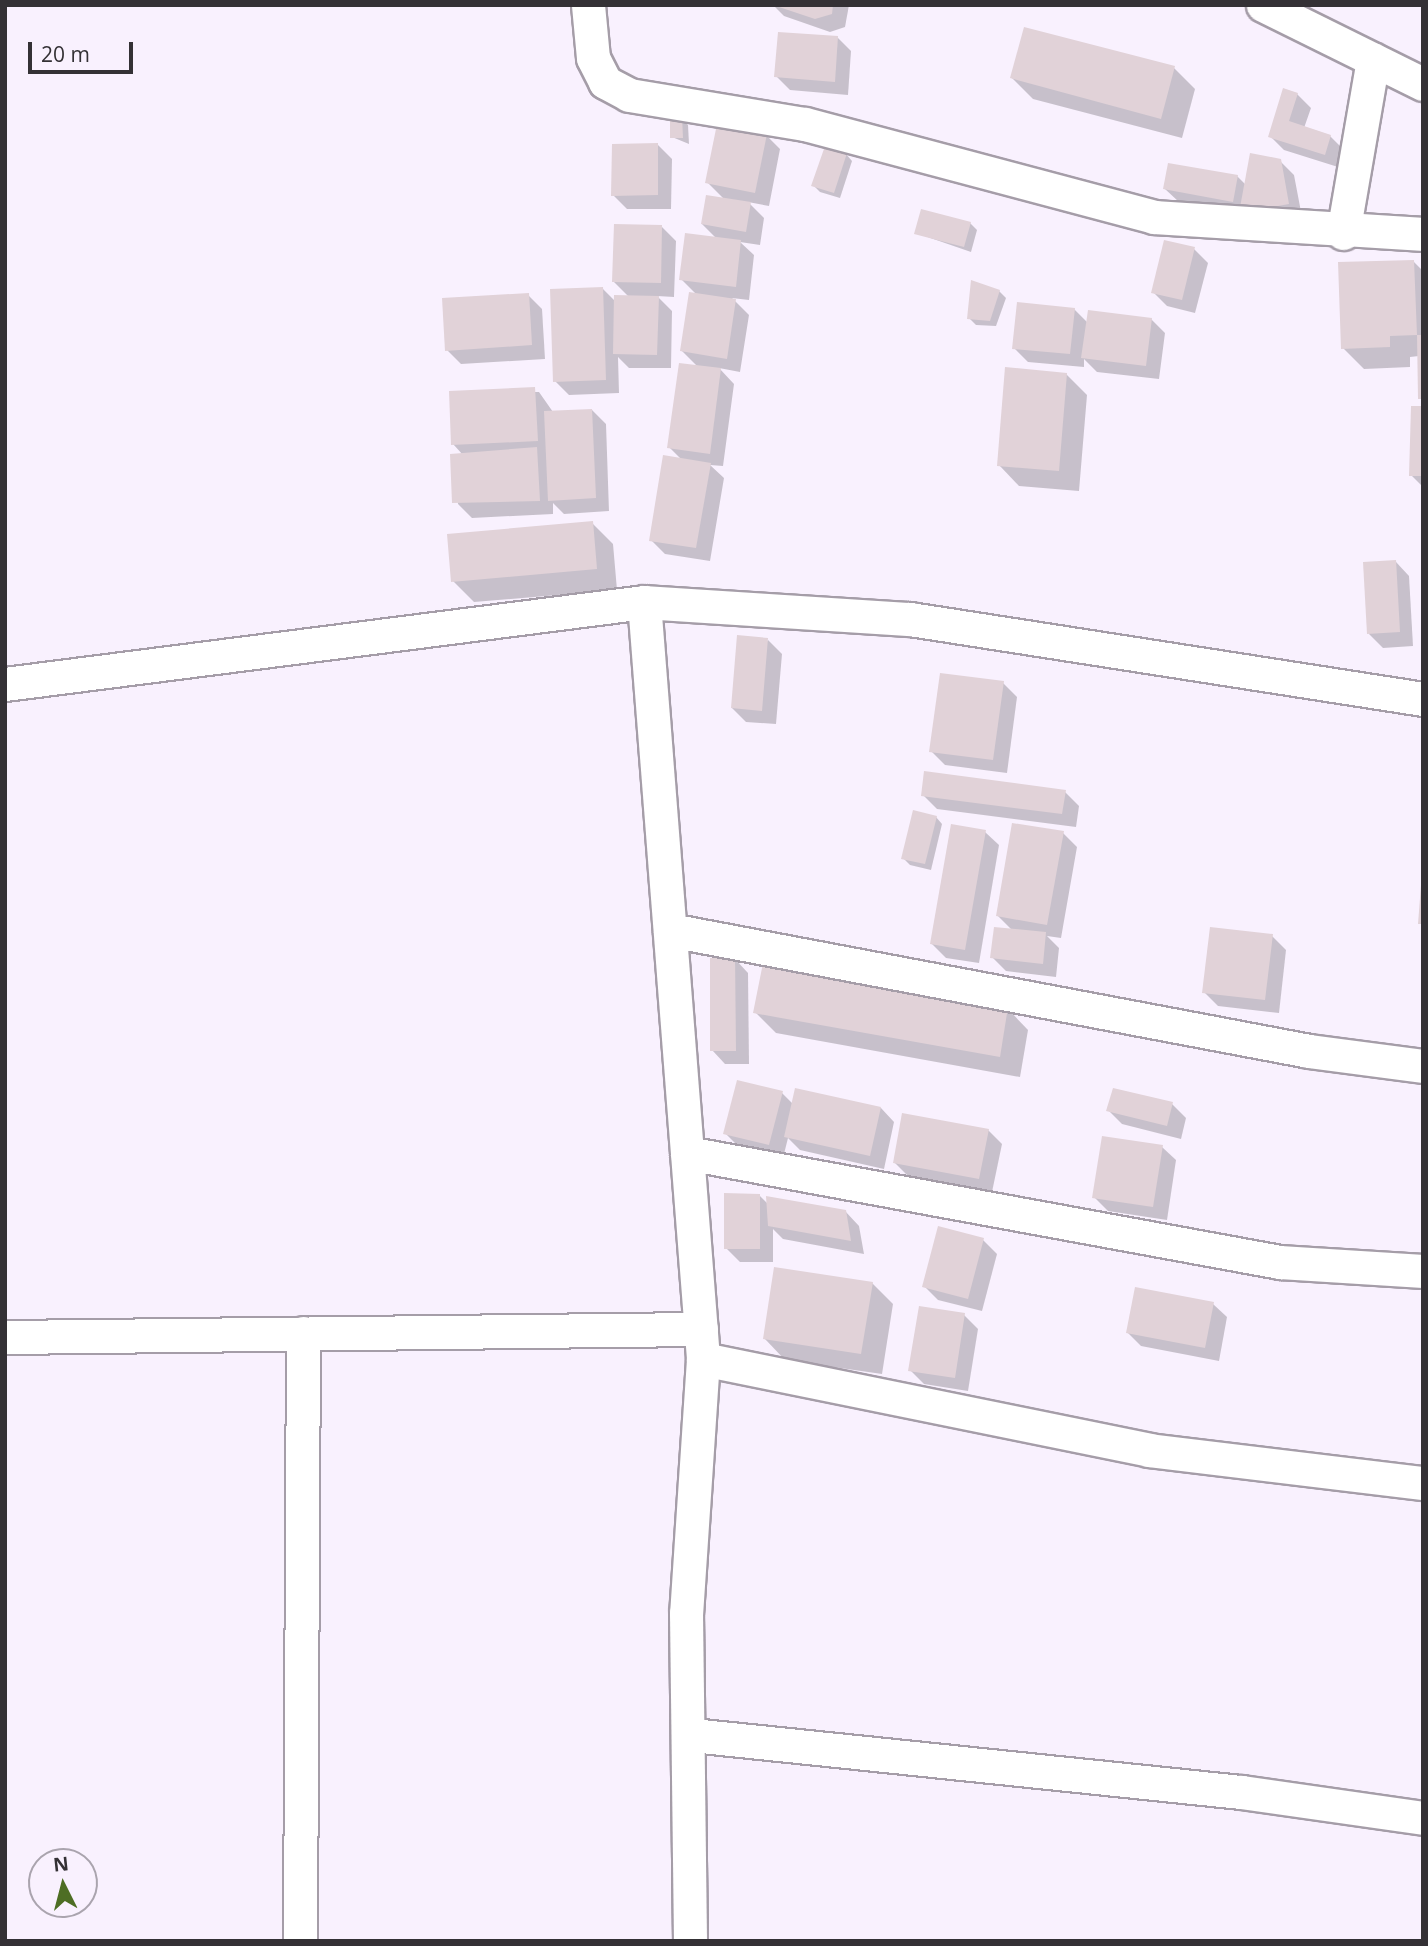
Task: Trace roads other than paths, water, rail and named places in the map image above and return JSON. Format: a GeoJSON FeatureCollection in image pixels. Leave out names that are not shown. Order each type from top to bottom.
{"type":"FeatureCollection","features":[{"type":"Feature","properties":{"kind":"street"},"geometry":{"type":"LineString","coordinates":[[588,5],[593,58],[605,82],[629,95],[806,124],[1154,217],[1343,233],[1423,234]]}},
{"type":"Feature","properties":{"kind":"street"},"geometry":{"type":"LineString","coordinates":[[1263,5],[1423,84]]}},
{"type":"Feature","properties":{"kind":"street"},"geometry":{"type":"LineString","coordinates":[[1343,233],[1373,60]]}},
{"type":"Feature","properties":{"kind":"street"},"geometry":{"type":"LineString","coordinates":[[5,684],[644,602],[910,619],[1423,699]]}},
{"type":"Feature","properties":{"kind":"street"},"geometry":{"type":"LineString","coordinates":[[644,602],[702,1344],[687,1613],[692,1735],[690,1941]]}},
{"type":"Feature","properties":{"kind":"street"},"geometry":{"type":"LineString","coordinates":[[670,930],[1309,1051],[1423,1066]]}},
{"type":"Feature","properties":{"kind":"street"},"geometry":{"type":"LineString","coordinates":[[687,1153],[1280,1262],[1423,1270]]}},
{"type":"Feature","properties":{"kind":"street"},"geometry":{"type":"LineString","coordinates":[[300,1941],[303,1333]]}},
{"type":"Feature","properties":{"kind":"street"},"geometry":{"type":"LineString","coordinates":[[5,1337],[303,1333],[702,1344],[1149,1450],[1423,1483]]}},
{"type":"Feature","properties":{"kind":"street"},"geometry":{"type":"LineString","coordinates":[[692,1735],[1241,1792],[1423,1818]]}}]}
